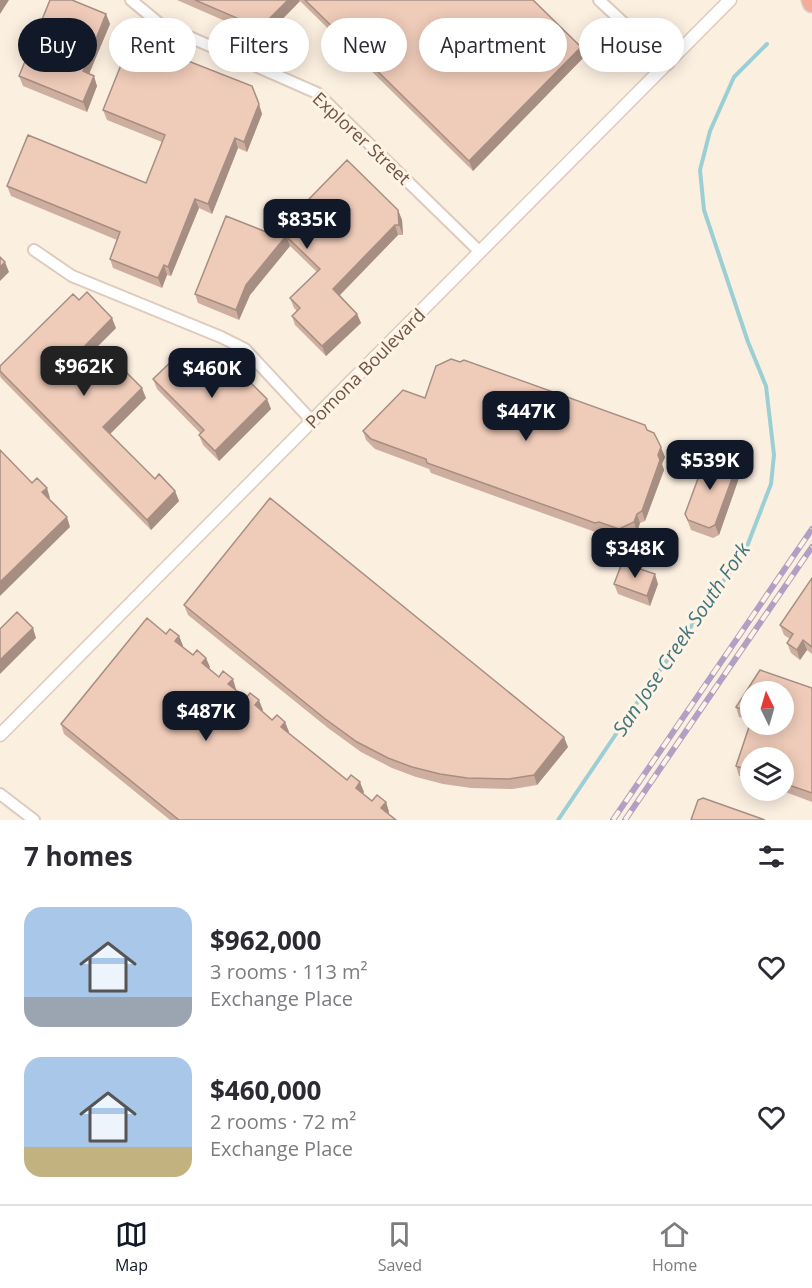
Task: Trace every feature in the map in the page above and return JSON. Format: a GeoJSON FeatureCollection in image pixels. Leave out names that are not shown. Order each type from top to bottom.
{"type":"FeatureCollection","features":[{"type":"Feature","properties":{"kind":"street","name":"Explorer Street"},"geometry":{"type":"LineString","coordinates":[[131,0],[160,24],[317,93],[480,252]]}},
{"type":"Feature","properties":{"kind":"street"},"geometry":{"type":"LineString","coordinates":[[599,0],[618,18]]}},
{"type":"Feature","properties":{"kind":"street","name":"Pomona Boulevard"},"geometry":{"type":"LineString","coordinates":[[684,47],[730,0]]}},
{"type":"Feature","properties":{"kind":"street","name":"Pomona Boulevard"},"geometry":{"type":"LineString","coordinates":[[0,735],[660,72]]}},
{"type":"Feature","properties":{"kind":"street"},"geometry":{"type":"LineString","coordinates":[[34,250],[72,276],[245,349],[312,421]]}},
{"type":"Feature","properties":{"kind":"street"},"geometry":{"type":"LineString","coordinates":[[0,794],[34,820]]}},
{"type":"Feature","properties":{"kind":"building"},"geometry":{"type":"Polygon","coordinates":[[[50,0],[72,0],[106,14],[97,36],[97,18],[43,18],[50,0]]]}},
{"type":"Feature","properties":{"kind":"building"},"geometry":{"type":"Polygon","coordinates":[[[195,0],[288,0],[270,18],[237,18],[195,0]]]}},
{"type":"Feature","properties":{"kind":"building"},"geometry":{"type":"Polygon","coordinates":[[[305,0],[533,0],[551,18],[419,18],[419,72],[556,72],[469,161],[378,72],[407,72],[407,18],[323,18],[305,0]]]}},
{"type":"Feature","properties":{"kind":"building"},"geometry":{"type":"Polygon","coordinates":[[[567,33],[579,45],[579,49],[567,61],[567,33]]]}},
{"type":"Feature","properties":{"kind":"building"},"geometry":{"type":"Polygon","coordinates":[[[196,64],[208,69],[208,72],[216,72],[252,86],[259,104],[244,142],[235,138],[208,204],[195,199],[168,267],[164,265],[158,278],[110,259],[120,232],[7,186],[28,135],[146,183],[165,135],[103,110],[118,72],[196,72],[196,64]]]}},
{"type":"Feature","properties":{"kind":"building"},"geometry":{"type":"Polygon","coordinates":[[[21,72],[85,72],[94,76],[83,102],[19,76],[21,72]]]}},
{"type":"Feature","properties":{"kind":"building"},"geometry":{"type":"Polygon","coordinates":[[[347,160],[398,210],[399,225],[395,225],[333,289],[357,314],[322,346],[292,316],[300,308],[290,298],[320,269],[286,236],[246,285],[236,310],[195,294],[226,216],[274,235],[347,160]]]}},
{"type":"Feature","properties":{"kind":"building"},"geometry":{"type":"Polygon","coordinates":[[[0,257],[5,262],[0,267],[0,257]]]}},
{"type":"Feature","properties":{"kind":"building"},"geometry":{"type":"Polygon","coordinates":[[[87,292],[112,318],[80,351],[97,369],[110,356],[142,388],[103,427],[155,479],[159,474],[175,491],[147,520],[0,371],[0,366],[73,294],[79,300],[87,292]]]}},
{"type":"Feature","properties":{"kind":"building"},"geometry":{"type":"Polygon","coordinates":[[[178,355],[208,386],[231,363],[267,399],[215,451],[199,435],[204,430],[153,379],[178,355]]]}},
{"type":"Feature","properties":{"kind":"building"},"geometry":{"type":"Polygon","coordinates":[[[451,359],[460,362],[464,360],[645,425],[647,430],[654,433],[661,447],[658,455],[660,460],[642,511],[637,514],[634,522],[619,529],[599,522],[595,523],[427,463],[426,459],[371,439],[363,431],[403,390],[425,398],[436,366],[451,359]]]}},
{"type":"Feature","properties":{"kind":"building"},"geometry":{"type":"Polygon","coordinates":[[[0,450],[32,483],[37,478],[47,488],[42,492],[67,517],[0,582],[0,450]]]}},
{"type":"Feature","properties":{"kind":"building"},"geometry":{"type":"Polygon","coordinates":[[[707,454],[737,465],[715,525],[709,528],[688,520],[685,514],[707,454]]]}},
{"type":"Feature","properties":{"kind":"building"},"geometry":{"type":"Polygon","coordinates":[[[270,498],[564,737],[534,775],[509,779],[467,778],[412,767],[388,758],[357,742],[324,718],[184,605],[270,498]]]}},
{"type":"Feature","properties":{"kind":"building"},"geometry":{"type":"Polygon","coordinates":[[[622,563],[655,574],[647,596],[614,584],[622,563]]]}},
{"type":"Feature","properties":{"kind":"building"},"geometry":{"type":"Polygon","coordinates":[[[812,578],[812,647],[803,640],[797,650],[787,643],[793,634],[780,625],[812,578]]]}},
{"type":"Feature","properties":{"kind":"building"},"geometry":{"type":"Polygon","coordinates":[[[17,612],[33,628],[0,660],[0,629],[17,612]]]}},
{"type":"Feature","properties":{"kind":"building"},"geometry":{"type":"Polygon","coordinates":[[[147,618],[166,634],[170,629],[179,636],[175,641],[193,655],[197,650],[206,658],[202,663],[219,677],[223,671],[233,679],[228,684],[246,698],[250,693],[259,700],[255,705],[272,720],[277,715],[285,722],[281,727],[347,780],[351,775],[360,782],[356,788],[372,801],[377,795],[386,802],[381,808],[396,820],[179,820],[61,724],[147,618]]]}},
{"type":"Feature","properties":{"kind":"building"},"geometry":{"type":"Polygon","coordinates":[[[760,670],[792,681],[753,681],[760,670]]]}},
{"type":"Feature","properties":{"kind":"building"},"geometry":{"type":"Polygon","coordinates":[[[794,682],[812,688],[812,793],[794,787],[794,747],[742,747],[746,735],[794,735],[794,682]]]}},
{"type":"Feature","properties":{"kind":"building"},"geometry":{"type":"Polygon","coordinates":[[[740,754],[740,767],[736,766],[740,754]]]}},
{"type":"Feature","properties":{"kind":"building"},"geometry":{"type":"Polygon","coordinates":[[[703,798],[765,820],[691,820],[698,800],[703,798]]]}},
{"type":"Feature","properties":{"kind":"waterway","name":"San Jose Creek South Fork"},"geometry":{"type":"LineString","coordinates":[[558,820],[641,697],[746,549],[771,484],[774,455],[766,386],[748,342],[704,210],[700,170],[710,131],[734,77],[767,44]]}},
{"type":"Feature","properties":{"kind":"railway"},"geometry":{"type":"LineString","coordinates":[[613,820],[812,529]]}},
{"type":"Feature","properties":{"kind":"railway"},"geometry":{"type":"LineString","coordinates":[[625,820],[812,547]]}}]}
